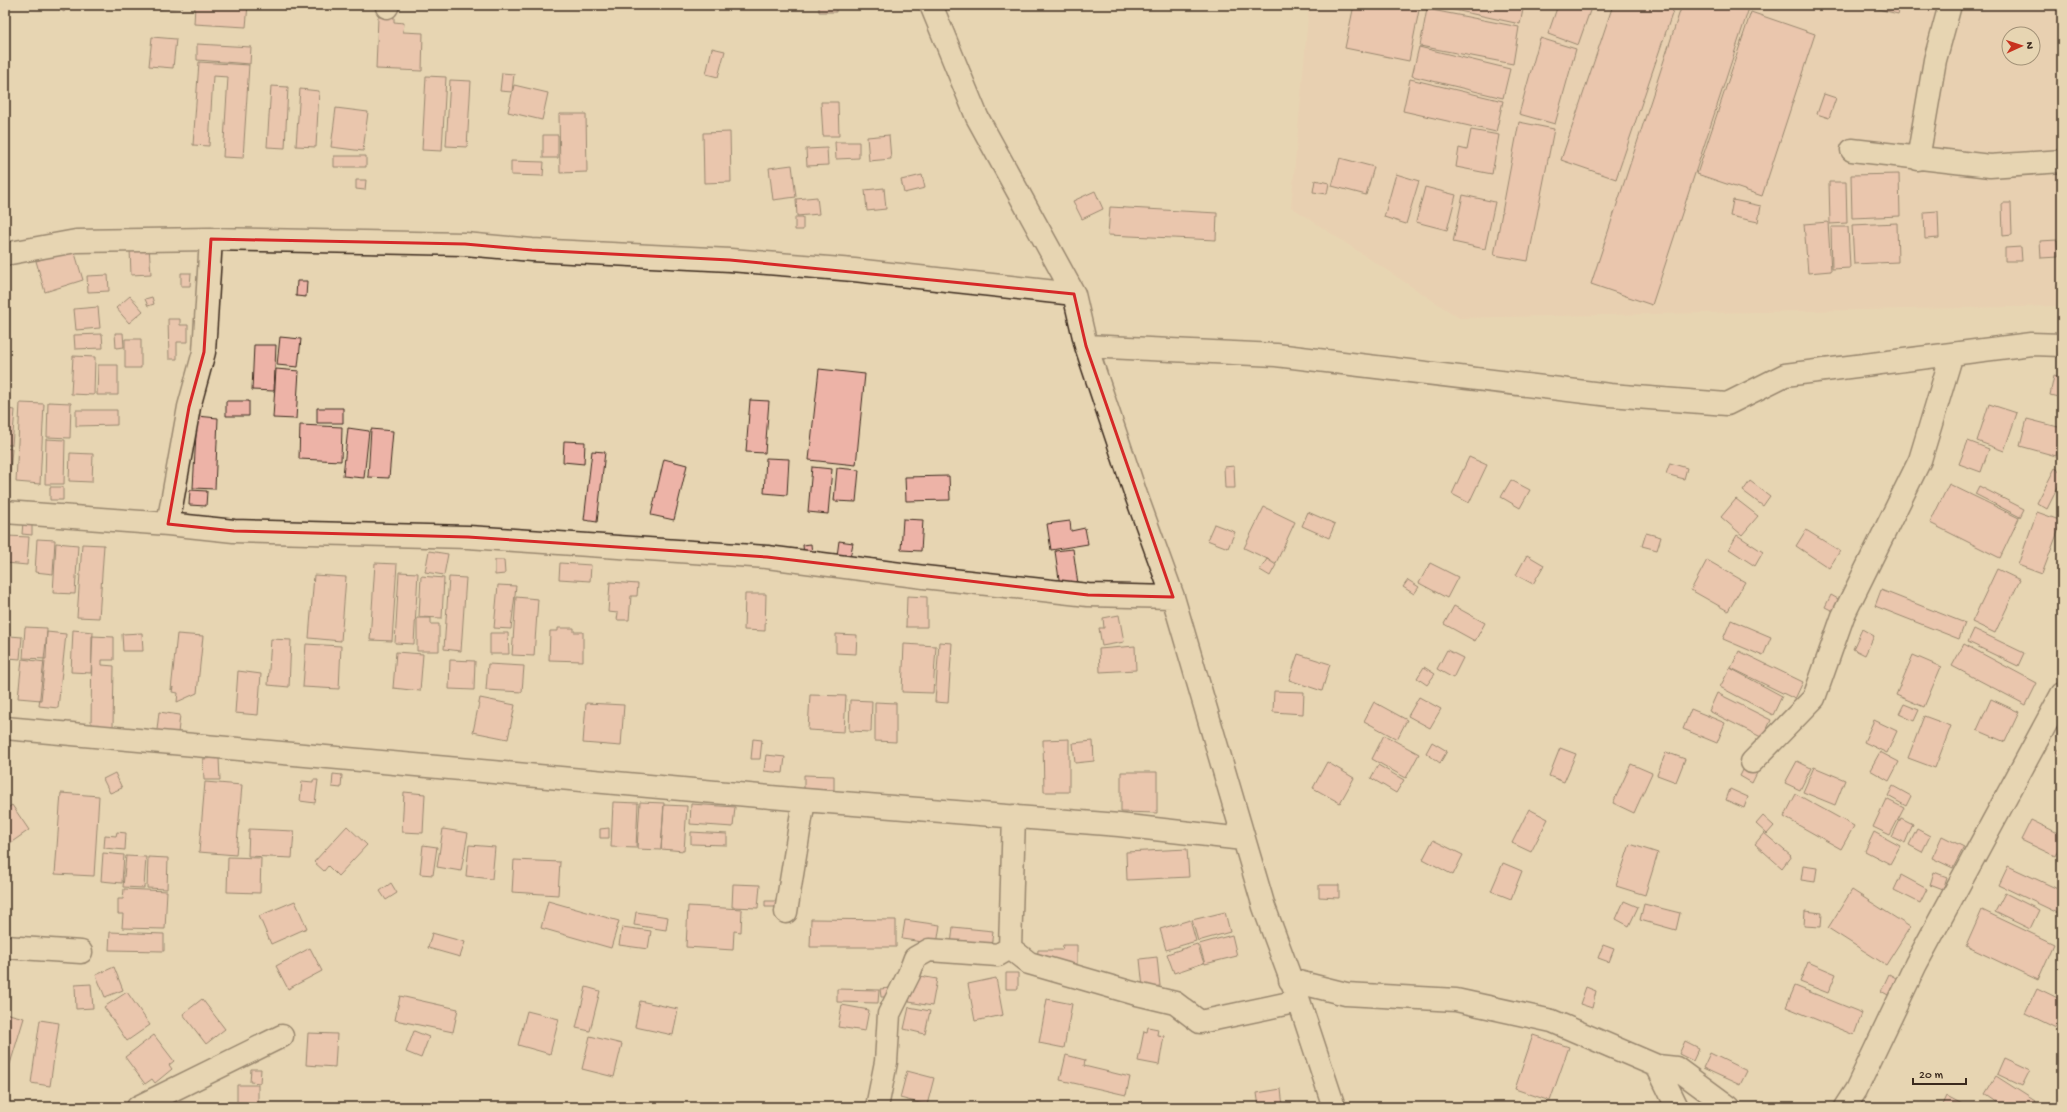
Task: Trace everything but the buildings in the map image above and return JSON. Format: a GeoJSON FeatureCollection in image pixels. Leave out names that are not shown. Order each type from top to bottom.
{"type":"FeatureCollection","features":[{"type":"Feature","properties":{"kind":"street"},"geometry":{"type":"LineString","coordinates":[[931,5],[977,117],[1074,294],[1086,346],[1173,597],[1264,907],[1334,1107]]}},
{"type":"Feature","properties":{"kind":"street"},"geometry":{"type":"LineString","coordinates":[[1918,159],[1935,60],[1950,5]]}},
{"type":"Feature","properties":{"kind":"street"},"geometry":{"type":"LineString","coordinates":[[1852,150],[1918,159],[1990,166],[2062,162]]}},
{"type":"Feature","properties":{"kind":"street"},"geometry":{"type":"LineString","coordinates":[[5,254],[76,241],[211,239],[465,244],[532,250],[730,260],[854,270],[1074,294]]}},
{"type":"Feature","properties":{"kind":"street"},"geometry":{"type":"LineString","coordinates":[[168,524],[189,408],[204,352],[211,239]]}},
{"type":"Feature","properties":{"kind":"street"},"geometry":{"type":"LineString","coordinates":[[1086,346],[1276,356],[1610,395],[1727,404],[1785,376],[2031,344],[2062,344]]}},
{"type":"Feature","properties":{"kind":"street"},"geometry":{"type":"LineString","coordinates":[[1752,762],[1814,698],[1843,616],[1920,460],[1952,354]]}},
{"type":"Feature","properties":{"kind":"street"},"geometry":{"type":"LineString","coordinates":[[5,512],[168,524],[234,531],[468,537],[767,557],[924,577],[1088,595],[1173,597]]}},
{"type":"Feature","properties":{"kind":"street"},"geometry":{"type":"LineString","coordinates":[[1846,1107],[1856,1090],[1916,964],[2062,694]]}},
{"type":"Feature","properties":{"kind":"street"},"geometry":{"type":"LineString","coordinates":[[5,728],[804,800],[1014,816],[1243,839]]}},
{"type":"Feature","properties":{"kind":"street"},"geometry":{"type":"LineString","coordinates":[[786,912],[804,800]]}},
{"type":"Feature","properties":{"kind":"street"},"geometry":{"type":"LineString","coordinates":[[1010,948],[1014,816]]}},
{"type":"Feature","properties":{"kind":"street"},"geometry":{"type":"LineString","coordinates":[[5,947],[81,952]]}},
{"type":"Feature","properties":{"kind":"street"},"geometry":{"type":"LineString","coordinates":[[1010,948],[1030,963],[1134,993],[1175,1003],[1200,1022],[1298,1001]]}},
{"type":"Feature","properties":{"kind":"street"},"geometry":{"type":"LineString","coordinates":[[876,1107],[886,1062],[888,1014],[909,974],[914,958],[929,950],[998,955],[1010,948]]}},
{"type":"Feature","properties":{"kind":"street"},"geometry":{"type":"LineString","coordinates":[[1290,980],[1346,994],[1456,1000],[1552,1021],[1657,1066],[1676,1068],[1729,1107]]}},
{"type":"Feature","properties":{"kind":"street"},"geometry":{"type":"LineString","coordinates":[[138,1107],[209,1070],[282,1036]]}},
{"type":"Feature","properties":{"kind":"street"},"geometry":{"type":"LineString","coordinates":[[1657,1066],[1678,1107]]}},
{"type":"Feature","properties":{"kind":"highlighted area"},"geometry":{"type":"Polygon","coordinates":[[[211,239],[465,244],[532,250],[730,260],[1074,294],[1086,346],[1173,597],[1088,595],[767,557],[468,537],[234,531],[168,524],[189,407],[204,352],[211,239]]]}},
{"type":"Feature","properties":{"kind":"shaded area"},"geometry":{"type":"Polygon","coordinates":[[[1309,5],[2062,5],[2062,306],[1459,318],[1291,207],[1309,5]]]}}]}
